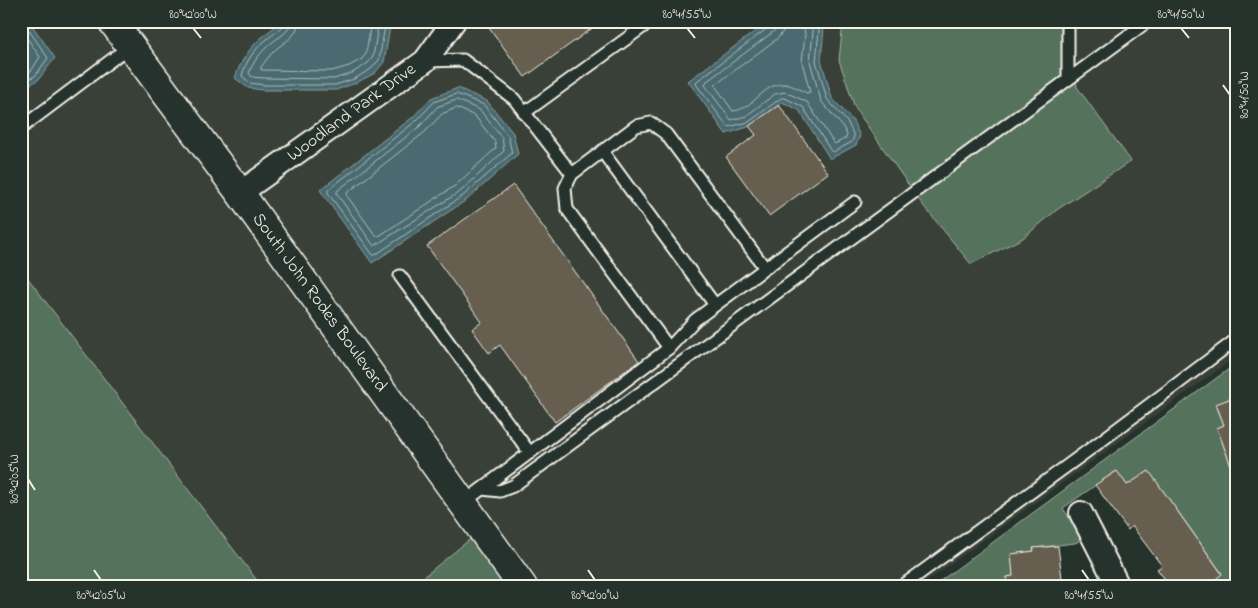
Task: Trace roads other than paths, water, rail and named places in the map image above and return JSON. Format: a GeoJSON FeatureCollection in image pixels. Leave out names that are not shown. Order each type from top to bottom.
{"type":"FeatureCollection","features":[{"type":"Feature","properties":{"kind":"main road","name":"South John Rodes Boulevard"},"geometry":{"type":"LineString","coordinates":[[112,21],[240,193],[473,496],[523,587]]}},
{"type":"Feature","properties":{"kind":"street","name":"Woodland Park Drive"},"geometry":{"type":"LineString","coordinates":[[240,193],[425,61],[454,21]]}},
{"type":"Feature","properties":{"kind":"street"},"geometry":{"type":"LineString","coordinates":[[1081,513],[1117,587]]}},
{"type":"Feature","properties":{"kind":"lane"},"geometry":{"type":"LineString","coordinates":[[524,113],[651,21]]}},
{"type":"Feature","properties":{"kind":"lane"},"geometry":{"type":"LineString","coordinates":[[1068,21],[1068,79]]}},
{"type":"Feature","properties":{"kind":"lane"},"geometry":{"type":"LineString","coordinates":[[473,496],[500,491],[513,486],[1148,21]]}},
{"type":"Feature","properties":{"kind":"lane"},"geometry":{"type":"LineString","coordinates":[[21,128],[130,46]]}},
{"type":"Feature","properties":{"kind":"lane"},"geometry":{"type":"LineString","coordinates":[[425,61],[463,60],[514,99],[572,174]]}},
{"type":"Feature","properties":{"kind":"lane"},"geometry":{"type":"LineString","coordinates":[[669,348],[567,209],[565,188],[572,174],[636,126],[651,123],[666,134],[765,268]]}},
{"type":"Feature","properties":{"kind":"lane"},"geometry":{"type":"LineString","coordinates":[[602,151],[714,305]]}},
{"type":"Feature","properties":{"kind":"lane"},"geometry":{"type":"LineString","coordinates":[[473,496],[669,348],[695,320],[714,305],[855,202]]}},
{"type":"Feature","properties":{"kind":"lane"},"geometry":{"type":"LineString","coordinates":[[400,276],[530,453]]}},
{"type":"Feature","properties":{"kind":"lane"},"geometry":{"type":"LineString","coordinates":[[901,587],[1237,339]]}},
{"type":"Feature","properties":{"kind":"water"},"geometry":{"type":"Polygon","coordinates":[[[21,21],[29,21],[55,58],[38,80],[21,89],[21,21]]]}},
{"type":"Feature","properties":{"kind":"water"},"geometry":{"type":"Polygon","coordinates":[[[282,21],[391,21],[384,62],[375,73],[356,83],[336,90],[263,90],[248,88],[235,78],[243,60],[254,45],[282,21]]]}},
{"type":"Feature","properties":{"kind":"water"},"geometry":{"type":"Polygon","coordinates":[[[769,21],[819,21],[824,28],[821,60],[832,98],[853,121],[860,136],[856,145],[830,159],[799,110],[782,102],[751,126],[726,134],[688,81],[769,21]]]}},
{"type":"Feature","properties":{"kind":"water"},"geometry":{"type":"Polygon","coordinates":[[[458,88],[487,101],[513,133],[518,154],[468,199],[372,263],[320,190],[413,117],[431,98],[458,88]]]}}]}
